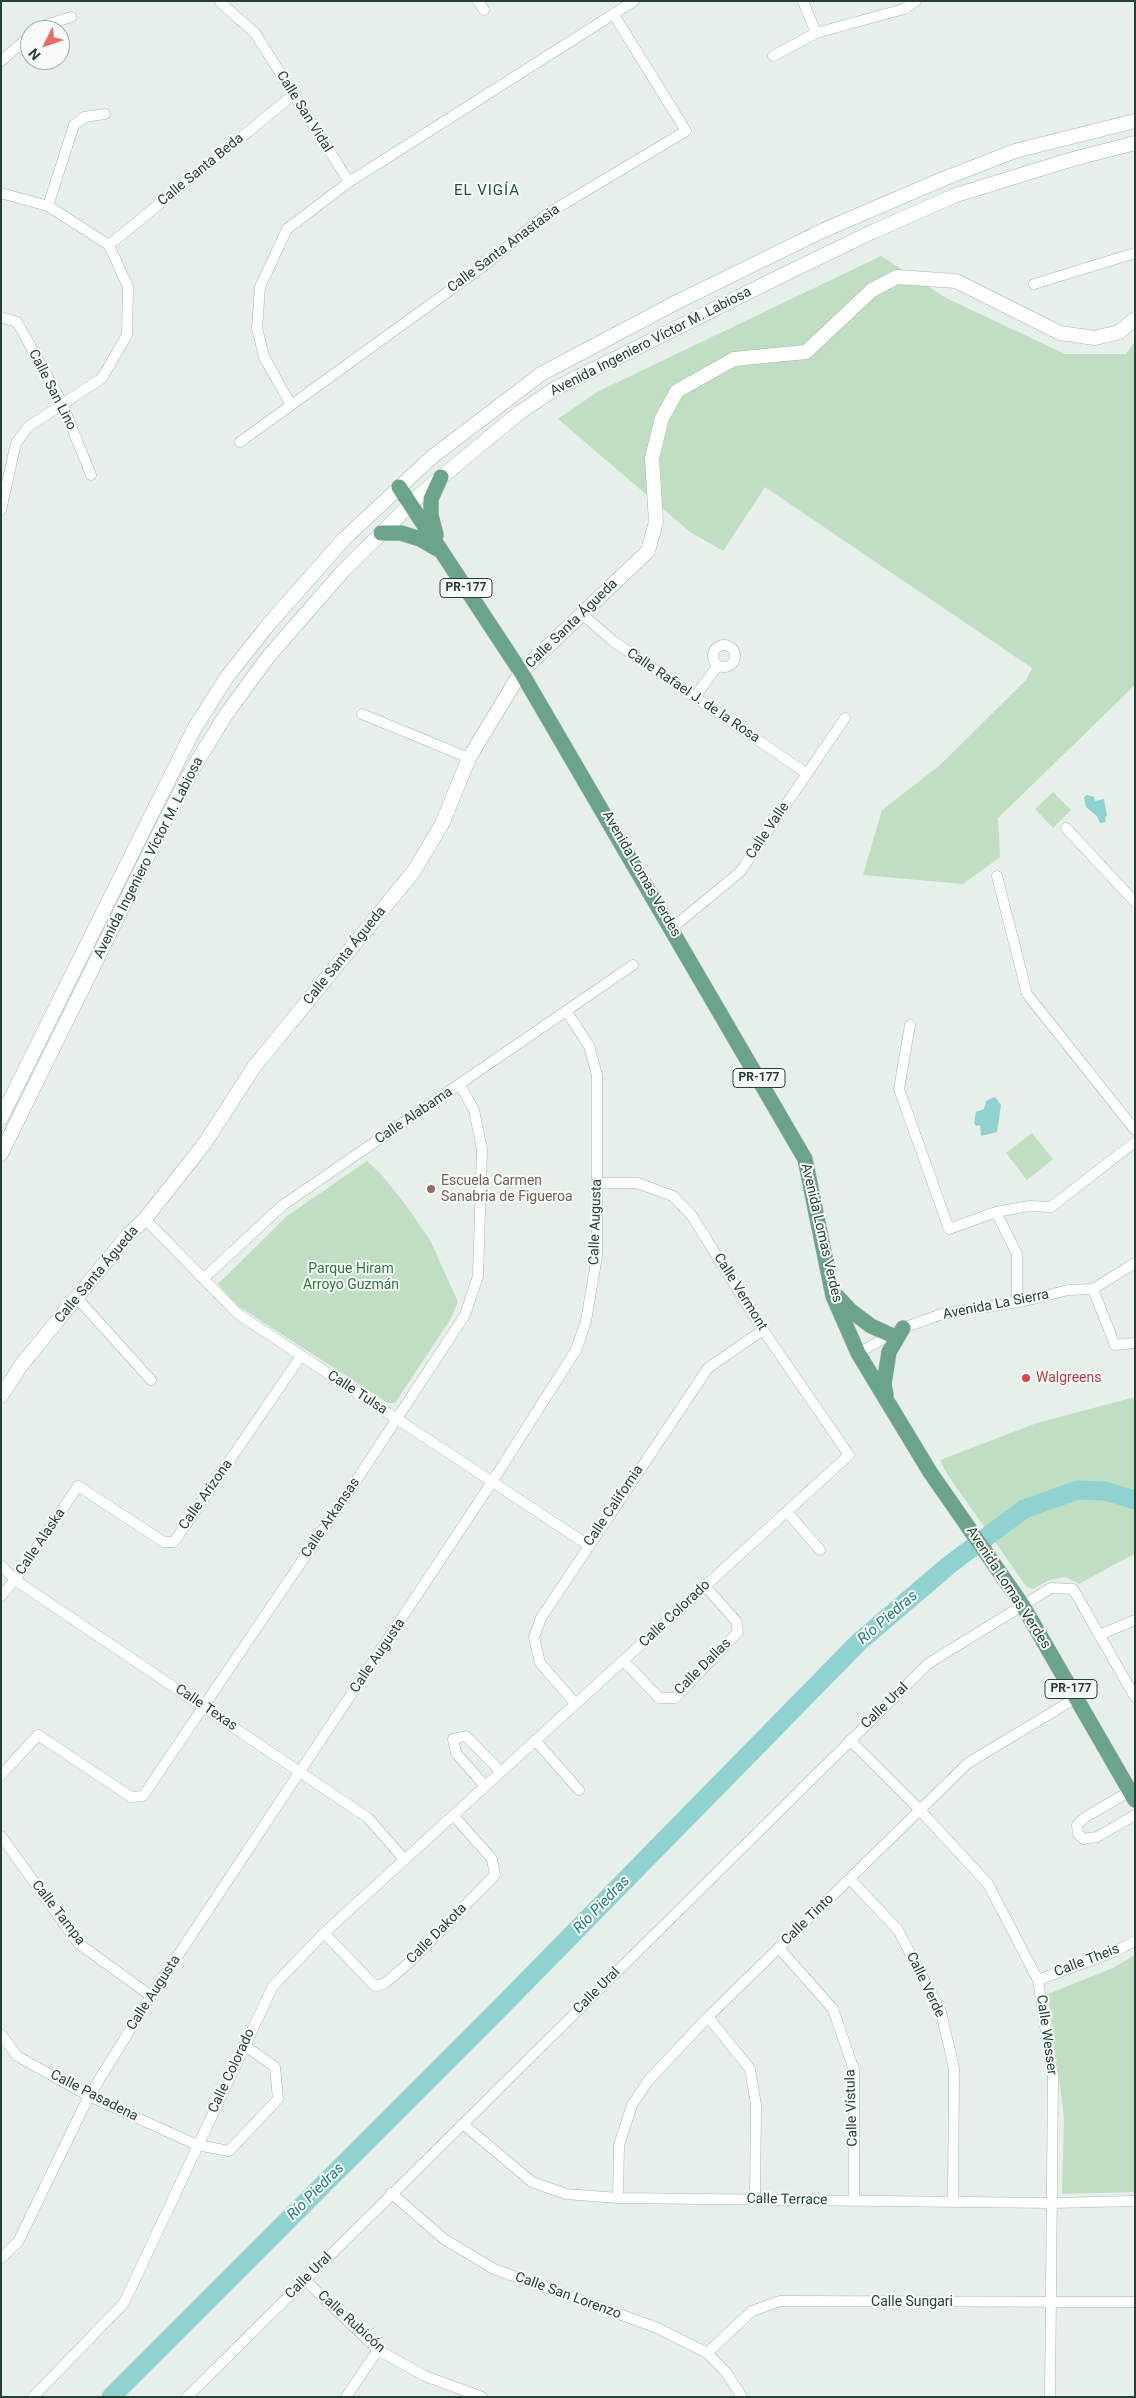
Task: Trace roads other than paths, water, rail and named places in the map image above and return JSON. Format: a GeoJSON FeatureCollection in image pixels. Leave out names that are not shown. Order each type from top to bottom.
{"type":"FeatureCollection","features":[{"type":"Feature","properties":{"kind":"main road","name":"Avenida Ingeniero Víctor M. Labiosa"},"geometry":{"type":"LineString","coordinates":[[1,1118],[199,721],[227,677],[268,626],[344,539],[432,457],[541,374],[676,302],[824,230],[943,179],[1015,151],[1135,121]]}},
{"type":"Feature","properties":{"kind":"main road","name":"Avenida Ingeniero Víctor M. Labiosa"},"geometry":{"type":"LineString","coordinates":[[1,1154],[164,823],[220,724],[268,657],[343,571],[410,504],[519,413],[556,388],[866,235],[956,195],[1072,159],[1135,143]]}},
{"type":"Feature","properties":{"kind":"main road","name":"Calle Santa Águeda"},"geometry":{"type":"LineString","coordinates":[[1,1396],[22,1364],[145,1218],[205,1143],[254,1068],[414,871],[442,824],[469,758],[521,672],[648,551],[656,522],[652,458],[662,418],[677,391],[734,359],[806,352],[872,290],[897,277],[956,281],[1060,333],[1095,338],[1119,332],[1135,319]]}},
{"type":"Feature","properties":{"kind":"main road"},"geometry":{"type":"LineString","coordinates":[[441,477],[431,499],[431,515],[441,550]]}},
{"type":"Feature","properties":{"kind":"main road","name":"Avenida Lomas Verdes"},"geometry":{"type":"LineString","coordinates":[[399,487],[521,672],[805,1159],[831,1288],[858,1353],[930,1472],[1023,1606],[1132,1795]]}},
{"type":"Feature","properties":{"kind":"main road"},"geometry":{"type":"LineString","coordinates":[[381,532],[420,539],[441,550]]}},
{"type":"Feature","properties":{"kind":"main road"},"geometry":{"type":"LineString","coordinates":[[831,1288],[851,1311],[871,1326],[897,1332],[886,1366],[884,1384],[887,1401]]}},
{"type":"Feature","properties":{"kind":"street"},"geometry":{"type":"LineString","coordinates":[[291,405],[264,357],[258,328],[260,287],[288,229],[349,182],[634,1]]}},
{"type":"Feature","properties":{"kind":"street"},"geometry":{"type":"LineString","coordinates":[[803,1],[816,33]]}},
{"type":"Feature","properties":{"kind":"street"},"geometry":{"type":"LineString","coordinates":[[773,56],[816,33],[904,9],[916,1]]}},
{"type":"Feature","properties":{"kind":"street","name":"Calle San Vidal"},"geometry":{"type":"LineString","coordinates":[[220,2],[255,33],[349,182]]}},
{"type":"Feature","properties":{"kind":"street","name":"Calle Santa Anastasia"},"geometry":{"type":"LineString","coordinates":[[240,442],[485,265],[547,214],[686,131],[614,15]]}},
{"type":"Feature","properties":{"kind":"street"},"geometry":{"type":"LineString","coordinates":[[61,20],[71,17]]}},
{"type":"Feature","properties":{"kind":"street"},"geometry":{"type":"LineString","coordinates":[[1,61],[20,45]]}},
{"type":"Feature","properties":{"kind":"street","name":"Calle Santa Beda"},"geometry":{"type":"LineString","coordinates":[[109,245],[293,95]]}},
{"type":"Feature","properties":{"kind":"street"},"geometry":{"type":"LineString","coordinates":[[48,206],[74,125],[84,117],[105,114]]}},
{"type":"Feature","properties":{"kind":"street"},"geometry":{"type":"LineString","coordinates":[[1,193],[48,206],[109,245],[128,287],[127,335],[102,378],[28,427],[16,443],[2,504]]}},
{"type":"Feature","properties":{"kind":"street"},"geometry":{"type":"LineString","coordinates":[[1034,284],[1135,253]]}},
{"type":"Feature","properties":{"kind":"street","name":"Calle San Lino"},"geometry":{"type":"LineString","coordinates":[[1,317],[17,322],[62,403],[91,475]]}},
{"type":"Feature","properties":{"kind":"street","name":"Calle Rafael J. de la Rosa"},"geometry":{"type":"LineString","coordinates":[[583,614],[613,641],[806,773]]}},
{"type":"Feature","properties":{"kind":"street"},"geometry":{"type":"LineString","coordinates":[[695,697],[718,665]]}},
{"type":"Feature","properties":{"kind":"street"},"geometry":{"type":"LineString","coordinates":[[362,714],[469,758]]}},
{"type":"Feature","properties":{"kind":"street","name":"Calle Valle"},"geometry":{"type":"LineString","coordinates":[[672,928],[740,872],[845,718]]}},
{"type":"Feature","properties":{"kind":"street"},"geometry":{"type":"LineString","coordinates":[[1066,828],[1135,902]]}},
{"type":"Feature","properties":{"kind":"street"},"geometry":{"type":"LineString","coordinates":[[997,876],[1027,994],[1135,1130]]}},
{"type":"Feature","properties":{"kind":"street","name":"Calle Alabama"},"geometry":{"type":"LineString","coordinates":[[204,1278],[283,1205],[633,965]]}},
{"type":"Feature","properties":{"kind":"street","name":"Calle Augusta"},"geometry":{"type":"LineString","coordinates":[[1,2258],[18,2242],[89,2096],[152,1996],[492,1482],[576,1350],[586,1321],[597,1256],[597,1075],[589,1046],[567,1012]]}},
{"type":"Feature","properties":{"kind":"street"},"geometry":{"type":"LineString","coordinates":[[910,1025],[899,1089],[949,1229],[996,1212],[1029,1206],[1051,1207],[1135,1142]]}},
{"type":"Feature","properties":{"kind":"street","name":"Calle Arkansas"},"geometry":{"type":"LineString","coordinates":[[1,1775],[38,1735],[131,1796],[143,1796],[397,1419],[465,1315],[478,1276],[482,1149],[474,1110],[460,1085]]}},
{"type":"Feature","properties":{"kind":"street","name":"Calle Vermont"},"geometry":{"type":"LineString","coordinates":[[597,1183],[637,1182],[673,1196],[692,1216],[763,1330],[849,1455]]}},
{"type":"Feature","properties":{"kind":"street"},"geometry":{"type":"LineString","coordinates":[[996,1212],[1017,1254],[1017,1302]]}},
{"type":"Feature","properties":{"kind":"street","name":"Calle Tulsa"},"geometry":{"type":"LineString","coordinates":[[145,1218],[238,1314],[588,1545]]}},
{"type":"Feature","properties":{"kind":"street","name":"Avenida La Sierra"},"geometry":{"type":"LineString","coordinates":[[858,1353],[897,1332],[942,1314],[1017,1302],[1068,1290],[1093,1289],[1135,1264]]}},
{"type":"Feature","properties":{"kind":"street"},"geometry":{"type":"LineString","coordinates":[[1093,1289],[1115,1345],[1135,1344]]}},
{"type":"Feature","properties":{"kind":"street"},"geometry":{"type":"LineString","coordinates":[[78,1298],[151,1380]]}},
{"type":"Feature","properties":{"kind":"street","name":"Calle California"},"geometry":{"type":"LineString","coordinates":[[575,1703],[540,1663],[534,1637],[540,1618],[708,1368],[763,1330]]}},
{"type":"Feature","properties":{"kind":"street","name":"Calle Arizona"},"geometry":{"type":"LineString","coordinates":[[78,1486],[164,1542],[174,1542],[301,1356]]}},
{"type":"Feature","properties":{"kind":"street","name":"Calle Colorado"},"geometry":{"type":"LineString","coordinates":[[33,2397],[124,2303],[273,1986],[324,1933],[404,1859],[849,1455]]}},
{"type":"Feature","properties":{"kind":"street","name":"Calle Alaska"},"geometry":{"type":"LineString","coordinates":[[1,1596],[15,1580],[78,1486]]}},
{"type":"Feature","properties":{"kind":"street"},"geometry":{"type":"LineString","coordinates":[[787,1512],[820,1550]]}},
{"type":"Feature","properties":{"kind":"street","name":"Calle Texas"},"geometry":{"type":"LineString","coordinates":[[1,1565],[15,1580],[301,1771],[368,1818],[404,1859]]}},
{"type":"Feature","properties":{"kind":"street","name":"Calle Dallas"},"geometry":{"type":"LineString","coordinates":[[624,1661],[660,1698],[675,1698],[738,1632],[736,1621],[705,1586]]}},
{"type":"Feature","properties":{"kind":"street","name":"Calle Ural"},"geometry":{"type":"LineString","coordinates":[[187,2397],[391,2193],[929,1663],[1051,1588],[1073,1589],[1099,1635]]}},
{"type":"Feature","properties":{"kind":"street"},"geometry":{"type":"LineString","coordinates":[[1135,1620],[1099,1635],[1135,1697]]}},
{"type":"Feature","properties":{"kind":"street","name":"Calle Tinto"},"geometry":{"type":"LineString","coordinates":[[618,2198],[619,2145],[632,2105],[648,2081],[708,2017],[968,1763],[1076,1698]]}},
{"type":"Feature","properties":{"kind":"street"},"geometry":{"type":"LineString","coordinates":[[485,1786],[456,1753],[454,1739],[466,1736],[501,1772]]}},
{"type":"Feature","properties":{"kind":"street"},"geometry":{"type":"LineString","coordinates":[[535,1740],[579,1790]]}},
{"type":"Feature","properties":{"kind":"street","name":"Calle Wesser"},"geometry":{"type":"LineString","coordinates":[[850,1740],[919,1809],[988,1884],[1038,1980],[1053,2077],[1050,2397]]}},
{"type":"Feature","properties":{"kind":"street"},"geometry":{"type":"LineString","coordinates":[[1132,1795],[1084,1818],[1077,1825],[1078,1834],[1083,1839],[1097,1837],[1135,1815]]}},
{"type":"Feature","properties":{"kind":"street","name":"Calle Dakota"},"geometry":{"type":"LineString","coordinates":[[324,1933],[374,1986],[384,1984],[406,1965],[495,1874],[492,1859],[453,1815]]}},
{"type":"Feature","properties":{"kind":"street","name":"Calle Tampa"},"geometry":{"type":"LineString","coordinates":[[1,1836],[78,1943],[152,1996]]}},
{"type":"Feature","properties":{"kind":"street","name":"Calle Verde"},"geometry":{"type":"LineString","coordinates":[[850,1878],[898,1930],[942,2012],[954,2068],[953,2201]]}},
{"type":"Feature","properties":{"kind":"street","name":"Calle Theis"},"geometry":{"type":"LineString","coordinates":[[1038,1980],[1116,1951],[1135,1941]]}},
{"type":"Feature","properties":{"kind":"street","name":"Calle Vístula"},"geometry":{"type":"LineString","coordinates":[[779,1948],[833,2010],[854,2070],[854,2200]]}},
{"type":"Feature","properties":{"kind":"street"},"geometry":{"type":"LineString","coordinates":[[708,2017],[750,2069],[756,2105],[755,2199]]}},
{"type":"Feature","properties":{"kind":"street","name":"Calle Pasadena"},"geometry":{"type":"LineString","coordinates":[[1,2034],[17,2056],[89,2096],[197,2145],[229,2151],[278,2099],[275,2067],[244,2045]]}},
{"type":"Feature","properties":{"kind":"street","name":"Calle Terrace"},"geometry":{"type":"LineString","coordinates":[[463,2124],[532,2182],[566,2194],[618,2198],[1052,2203],[1135,2201]]}},
{"type":"Feature","properties":{"kind":"street","name":"Calle San Lorenzo"},"geometry":{"type":"LineString","coordinates":[[391,2193],[444,2239],[494,2269],[655,2327],[707,2353],[726,2372],[742,2397]]}},
{"type":"Feature","properties":{"kind":"street","name":"Calle Rubicón"},"geometry":{"type":"LineString","coordinates":[[305,2280],[378,2350],[425,2376],[466,2394],[482,2397]]}},
{"type":"Feature","properties":{"kind":"street","name":"Calle Sungari"},"geometry":{"type":"LineString","coordinates":[[707,2353],[752,2310],[780,2301],[1135,2302]]}},
{"type":"Feature","properties":{"kind":"street"},"geometry":{"type":"LineString","coordinates":[[346,2397],[378,2350]]}},
{"type":"Feature","properties":{"kind":"water"},"geometry":{"type":"Polygon","coordinates":[[[1087,795],[1094,797],[1095,801],[1104,799],[1107,816],[1105,817],[1106,822],[1100,823],[1097,816],[1086,807],[1084,797],[1087,795]]]}},
{"type":"Feature","properties":{"kind":"water"},"geometry":{"type":"Polygon","coordinates":[[[995,1097],[1001,1105],[997,1132],[981,1136],[980,1125],[976,1126],[974,1123],[976,1112],[984,1109],[986,1101],[995,1097]]]}},
{"type":"Feature","properties":{"kind":"waterway","name":"Río Piedras"},"geometry":{"type":"LineString","coordinates":[[111,2397],[500,2008],[859,1642],[949,1565],[1024,1509],[1078,1490],[1105,1491],[1135,1500]]}},
{"type":"Feature","properties":{"kind":"place","name":"Escuela Carmen Sanabria de Figueroa"},"geometry":{"type":"Point","coordinates":[431,1189]}},
{"type":"Feature","properties":{"kind":"place","name":"Walgreens"},"geometry":{"type":"Point","coordinates":[1026,1378]}},
{"type":"Feature","properties":{"kind":"district","name":"EL VIGÍA"},"geometry":{"type":"Point","coordinates":[487,191]}},
{"type":"Feature","properties":{"kind":"park label","name":"Parque Hiram Arroyo Guzmán"},"geometry":{"type":"Point","coordinates":[351,1278]}}]}
